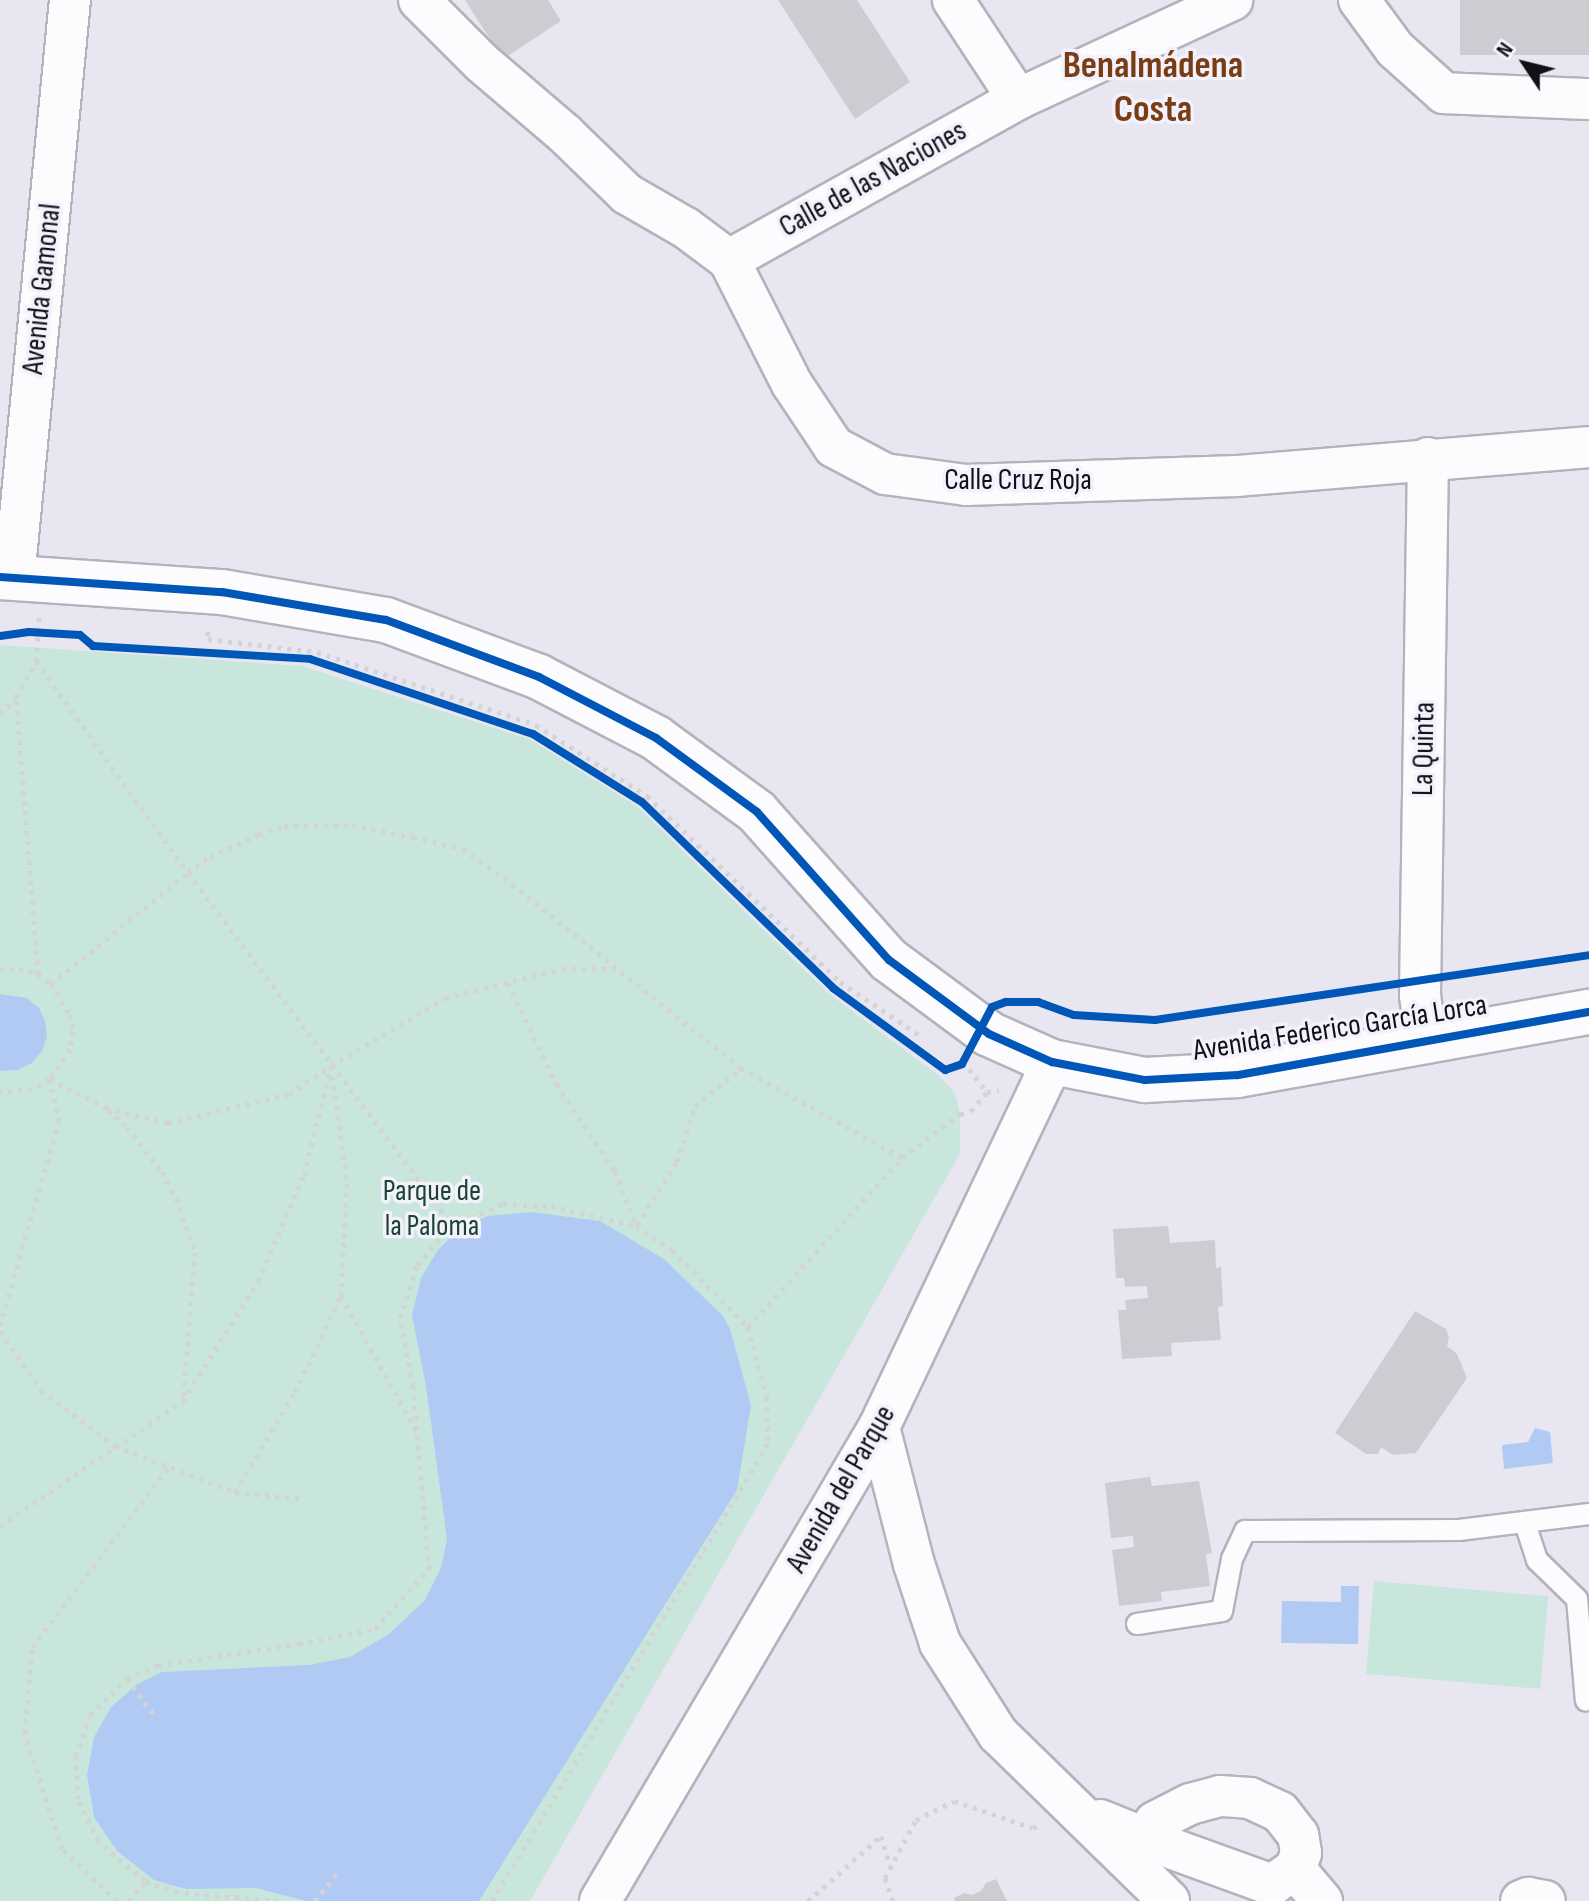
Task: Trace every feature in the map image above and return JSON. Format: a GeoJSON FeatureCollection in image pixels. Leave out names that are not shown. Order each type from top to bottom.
{"type":"FeatureCollection","features":[{"type":"Feature","properties":{"kind":"street","name":"Avenida Gamonal"},"geometry":{"type":"LineString","coordinates":[[7,577],[70,0]]}},
{"type":"Feature","properties":{"kind":"street","name":"Calle Cruz Roja"},"geometry":{"type":"LineString","coordinates":[[419,0],[482,63],[564,133],[627,194],[686,228],[729,260],[792,384],[834,447],[885,474],[966,485],[1237,476],[1589,447]]}},
{"type":"Feature","properties":{"kind":"street"},"geometry":{"type":"LineString","coordinates":[[953,0],[1018,99]]}},
{"type":"Feature","properties":{"kind":"street","name":"Calle de las Naciones"},"geometry":{"type":"LineString","coordinates":[[729,260],[1018,99],[1232,0]]}},
{"type":"Feature","properties":{"kind":"street"},"geometry":{"type":"LineString","coordinates":[[1359,0],[1395,49],[1444,93],[1589,99]]}},
{"type":"Feature","properties":{"kind":"street","name":"La Quinta"},"geometry":{"type":"LineString","coordinates":[[1426,1040],[1420,995],[1428,458]]}},
{"type":"Feature","properties":{"kind":"street","name":"Avenida Federico García Lorca"},"geometry":{"type":"LineString","coordinates":[[7,577],[222,592],[386,620],[539,677],[656,738],[757,812],[889,960],[971,1046],[1044,1082],[1238,1075],[1589,1012]]}},
{"type":"Feature","properties":{"kind":"street","name":"Avenida del Parque"},"geometry":{"type":"LineString","coordinates":[[600,1901],[879,1427],[1044,1082]]}},
{"type":"Feature","properties":{"kind":"street"},"geometry":{"type":"LineString","coordinates":[[879,1427],[914,1564],[940,1643],[998,1734],[1124,1853],[1169,1901]]}},
{"type":"Feature","properties":{"kind":"street"},"geometry":{"type":"LineString","coordinates":[[1159,1844],[1150,1829],[1155,1822],[1178,1810],[1220,1796],[1250,1798],[1280,1812],[1298,1835],[1301,1853],[1285,1885]]}},
{"type":"Feature","properties":{"kind":"street"},"geometry":{"type":"LineString","coordinates":[[1074,1809],[1159,1844],[1285,1885],[1322,1901]]}},
{"type":"Feature","properties":{"kind":"street"},"geometry":{"type":"LineString","coordinates":[[1521,1901],[1528,1898],[1545,1901]]}},
{"type":"Feature","properties":{"kind":"lane"},"geometry":{"type":"LineString","coordinates":[[1137,1624],[1222,1611],[1232,1559],[1245,1531],[1459,1530],[1589,1514]]}},
{"type":"Feature","properties":{"kind":"lane"},"geometry":{"type":"LineString","coordinates":[[1525,1523],[1537,1560],[1577,1599],[1586,1701]]}},
{"type":"Feature","properties":{"kind":"path"},"geometry":{"type":"LineString","coordinates":[[53,615],[39,615],[34,632],[36,661],[188,873],[452,1225]]}},
{"type":"Feature","properties":{"kind":"path"},"geometry":{"type":"LineString","coordinates":[[208,624],[208,639],[317,652],[536,725],[647,796],[840,982],[925,1039]]}},
{"type":"Feature","properties":{"kind":"path"},"geometry":{"type":"LineString","coordinates":[[34,632],[52,633]]}},
{"type":"Feature","properties":{"kind":"path"},"geometry":{"type":"LineString","coordinates":[[228,653],[310,659],[533,734],[642,802],[833,988],[883,1024]]}},
{"type":"Feature","properties":{"kind":"path"},"geometry":{"type":"LineString","coordinates":[[0,714],[16,697],[36,661]]}},
{"type":"Feature","properties":{"kind":"path"},"geometry":{"type":"LineString","coordinates":[[16,697],[38,974]]}},
{"type":"Feature","properties":{"kind":"path"},"geometry":{"type":"LineString","coordinates":[[51,984],[188,873],[235,844],[284,826],[352,825],[413,837],[463,849],[618,968],[741,1068],[902,1158]]}},
{"type":"Feature","properties":{"kind":"path"},"geometry":{"type":"LineString","coordinates":[[50,1079],[106,1108],[168,1123],[289,1094],[445,998],[562,969],[618,968]]}},
{"type":"Feature","properties":{"kind":"path"},"geometry":{"type":"LineString","coordinates":[[0,969],[19,969],[38,974],[51,984],[67,1006],[73,1031],[70,1049],[50,1079],[32,1089],[0,1092]]}},
{"type":"Feature","properties":{"kind":"path"},"geometry":{"type":"LineString","coordinates":[[508,983],[556,1084],[615,1171],[636,1226]]}},
{"type":"Feature","properties":{"kind":"path"},"geometry":{"type":"LineString","coordinates":[[971,1046],[987,1092]]}},
{"type":"Feature","properties":{"kind":"path"},"geometry":{"type":"LineString","coordinates":[[235,1492],[295,1392],[341,1296],[347,1183],[331,1066]]}},
{"type":"Feature","properties":{"kind":"path"},"geometry":{"type":"LineString","coordinates":[[0,1526],[183,1401],[258,1281],[304,1175],[331,1066]]}},
{"type":"Feature","properties":{"kind":"path"},"geometry":{"type":"LineString","coordinates":[[636,1226],[677,1162],[695,1106],[741,1068]]}},
{"type":"Feature","properties":{"kind":"path"},"geometry":{"type":"LineString","coordinates":[[50,1079],[59,1122],[0,1328],[41,1390],[115,1446],[235,1492],[303,1499]]}},
{"type":"Feature","properties":{"kind":"path"},"geometry":{"type":"LineString","coordinates":[[748,1327],[902,1158],[960,1114],[971,1111],[987,1092],[1044,1082]]}},
{"type":"Feature","properties":{"kind":"path"},"geometry":{"type":"LineString","coordinates":[[106,1108],[127,1127],[162,1172],[181,1211],[195,1252],[183,1401]]}},
{"type":"Feature","properties":{"kind":"path"},"geometry":{"type":"LineString","coordinates":[[279,1901],[178,1892],[145,1881],[98,1841],[78,1799],[76,1756],[90,1715],[127,1678],[158,1665],[375,1629],[429,1569],[413,1386],[400,1318],[417,1265],[452,1225],[503,1204],[551,1206],[636,1226],[672,1250],[748,1327],[767,1397],[768,1444],[492,1901]]}},
{"type":"Feature","properties":{"kind":"path"},"geometry":{"type":"LineString","coordinates":[[341,1296],[417,1432]]}},
{"type":"Feature","properties":{"kind":"path"},"geometry":{"type":"LineString","coordinates":[[117,1901],[62,1849],[25,1733],[32,1647],[169,1467]]}},
{"type":"Feature","properties":{"kind":"path"},"geometry":{"type":"LineString","coordinates":[[127,1678],[153,1714]]}},
{"type":"Feature","properties":{"kind":"path"},"geometry":{"type":"LineString","coordinates":[[893,1901],[885,1878],[916,1820],[954,1801],[1033,1828],[1074,1809]]}},
{"type":"Feature","properties":{"kind":"path"},"geometry":{"type":"LineString","coordinates":[[808,1901],[881,1836],[891,1867]]}},
{"type":"Feature","properties":{"kind":"path"},"geometry":{"type":"LineString","coordinates":[[315,1901],[340,1870]]}},
{"type":"Feature","properties":{"kind":"path"},"geometry":{"type":"LineString","coordinates":[[129,1901],[145,1881]]}},
{"type":"Feature","properties":{"kind":"green space","name":"Parque de la Paloma"},"geometry":{"type":"Polygon","coordinates":[[[0,645],[302,666],[529,739],[638,807],[828,993],[938,1075],[955,1093],[960,1114],[960,1154],[530,1901],[0,1901],[0,645]]]}},
{"type":"Feature","properties":{"kind":"green space"},"geometry":{"type":"Polygon","coordinates":[[[1374,1581],[1548,1596],[1540,1689],[1366,1674],[1374,1581]]]}},
{"type":"Feature","properties":{"kind":"water"},"geometry":{"type":"Polygon","coordinates":[[[0,994],[27,998],[39,1008],[45,1021],[47,1037],[42,1051],[32,1063],[18,1070],[0,1071],[0,994]]]}},
{"type":"Feature","properties":{"kind":"water"},"geometry":{"type":"Polygon","coordinates":[[[531,1212],[600,1221],[664,1259],[723,1316],[730,1329],[751,1405],[737,1490],[479,1901],[306,1901],[256,1888],[186,1889],[154,1880],[117,1851],[94,1817],[87,1775],[94,1737],[111,1707],[136,1685],[162,1672],[309,1665],[350,1657],[389,1634],[425,1600],[441,1568],[447,1539],[426,1386],[412,1315],[421,1278],[438,1250],[459,1229],[488,1216],[531,1212]]]}},
{"type":"Feature","properties":{"kind":"water"},"geometry":{"type":"Polygon","coordinates":[[[1535,1428],[1550,1432],[1553,1463],[1504,1469],[1502,1445],[1528,1442],[1535,1428]]]}},
{"type":"Feature","properties":{"kind":"water"},"geometry":{"type":"Polygon","coordinates":[[[1341,1586],[1359,1586],[1358,1644],[1281,1643],[1282,1601],[1341,1602],[1341,1586]]]}},
{"type":"Feature","properties":{"kind":"building"},"geometry":{"type":"Polygon","coordinates":[[[465,0],[548,0],[561,21],[503,59],[465,0]]]}},
{"type":"Feature","properties":{"kind":"building"},"geometry":{"type":"Polygon","coordinates":[[[778,0],[857,0],[910,82],[855,119],[778,0]]]}},
{"type":"Feature","properties":{"kind":"building"},"geometry":{"type":"Polygon","coordinates":[[[1460,0],[1589,0],[1589,55],[1460,55],[1460,0]]]}},
{"type":"Feature","properties":{"kind":"building"},"geometry":{"type":"Polygon","coordinates":[[[1168,1226],[1170,1243],[1215,1240],[1216,1268],[1221,1267],[1223,1306],[1218,1307],[1221,1340],[1171,1343],[1172,1356],[1122,1359],[1118,1310],[1126,1310],[1125,1300],[1148,1298],[1147,1286],[1125,1287],[1124,1278],[1116,1278],[1113,1229],[1168,1226]]]}},
{"type":"Feature","properties":{"kind":"building"},"geometry":{"type":"Polygon","coordinates":[[[1415,1311],[1446,1329],[1449,1338],[1447,1346],[1457,1354],[1467,1378],[1416,1453],[1393,1455],[1381,1447],[1378,1454],[1366,1454],[1335,1433],[1415,1311]]]}},
{"type":"Feature","properties":{"kind":"building"},"geometry":{"type":"Polygon","coordinates":[[[1150,1477],[1152,1486],[1199,1481],[1212,1553],[1206,1554],[1210,1586],[1161,1592],[1162,1601],[1119,1606],[1112,1550],[1134,1547],[1133,1536],[1111,1538],[1105,1483],[1150,1477]]]}},
{"type":"Feature","properties":{"kind":"building"},"geometry":{"type":"Polygon","coordinates":[[[996,1879],[1007,1901],[955,1901],[954,1898],[964,1893],[972,1895],[981,1891],[986,1883],[996,1879]]]}},
{"type":"Feature","properties":{"kind":"cycle path"},"geometry":{"type":"LineString","coordinates":[[0,577],[222,592],[386,620],[539,677],[656,738],[757,812],[889,960],[989,1034],[1052,1062],[1145,1080],[1238,1075],[1589,1012]]}},
{"type":"Feature","properties":{"kind":"cycle path"},"geometry":{"type":"LineString","coordinates":[[0,636],[29,632],[80,635],[93,646],[310,659],[533,734],[642,802],[833,988],[945,1070],[962,1064],[992,1007],[1006,1002],[1038,1002],[1074,1015],[1155,1020],[1589,955]]}},
{"type":"Feature","properties":{"kind":"district","name":"Benalmádena Costa"},"geometry":{"type":"Point","coordinates":[1153,88]}}]}
